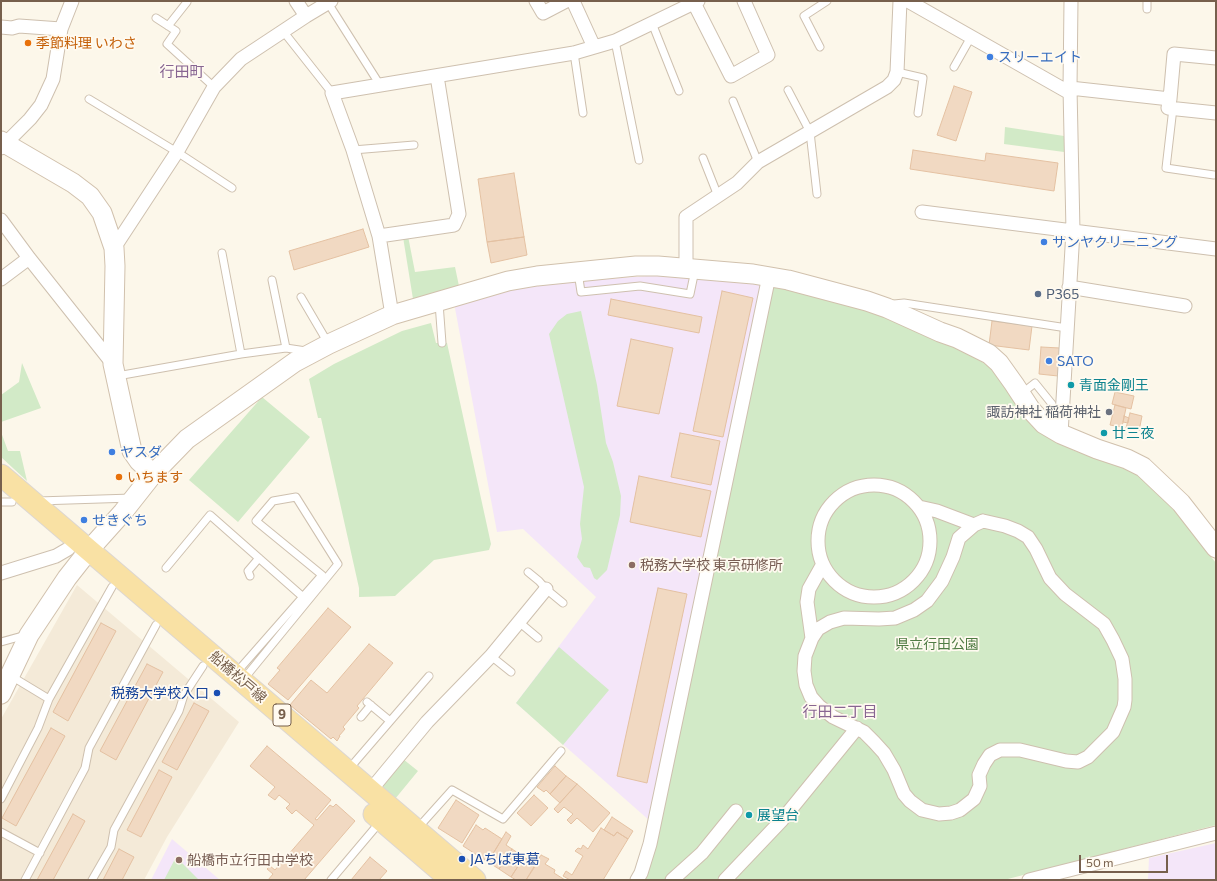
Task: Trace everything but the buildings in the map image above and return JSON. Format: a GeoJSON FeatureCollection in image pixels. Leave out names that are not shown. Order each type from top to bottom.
{"type":"FeatureCollection","features":[{"type":"Feature","properties":{"kind":"main road","name":"船橋松戸線"},"geometry":{"type":"LineString","coordinates":[[1,475],[11,499],[238,678],[475,880]]}},
{"type":"Feature","properties":{"kind":"main road","name":"船橋松戸線"},"geometry":{"type":"LineString","coordinates":[[80,553],[112,587],[451,880]]}},
{"type":"Feature","properties":{"kind":"street"},"geometry":{"type":"LineString","coordinates":[[72,1],[61,29],[53,79],[41,105],[3,144],[73,183],[90,196],[102,213],[114,248],[115,370],[132,451],[139,461],[153,474]]}},
{"type":"Feature","properties":{"kind":"street"},"geometry":{"type":"LineString","coordinates":[[296,1],[306,16]]}},
{"type":"Feature","properties":{"kind":"street"},"geometry":{"type":"LineString","coordinates":[[536,1],[542,13],[566,1]]}},
{"type":"Feature","properties":{"kind":"street"},"geometry":{"type":"LineString","coordinates":[[572,1],[594,47]]}},
{"type":"Feature","properties":{"kind":"street"},"geometry":{"type":"LineString","coordinates":[[392,315],[379,236],[352,150],[332,93],[574,53],[615,41],[696,2],[731,76],[768,55],[744,1]]}},
{"type":"Feature","properties":{"kind":"street"},"geometry":{"type":"LineString","coordinates":[[691,269],[686,217],[738,183],[758,162],[886,87],[894,80],[897,72],[900,1]]}},
{"type":"Feature","properties":{"kind":"street"},"geometry":{"type":"LineString","coordinates":[[908,1],[971,37],[1070,90],[1171,104],[1216,113]]}},
{"type":"Feature","properties":{"kind":"street"},"geometry":{"type":"LineString","coordinates":[[1060,434],[1072,231],[1070,90],[1071,1]]}},
{"type":"Feature","properties":{"kind":"street"},"geometry":{"type":"LineString","coordinates":[[114,248],[177,152],[214,86],[242,59],[306,16],[330,2]]}},
{"type":"Feature","properties":{"kind":"street"},"geometry":{"type":"LineString","coordinates":[[1,27],[12,28],[19,26],[61,29]]}},
{"type":"Feature","properties":{"kind":"street"},"geometry":{"type":"LineString","coordinates":[[1171,104],[1174,54],[1216,58]]}},
{"type":"Feature","properties":{"kind":"street"},"geometry":{"type":"LineString","coordinates":[[379,236],[454,225],[459,214],[437,76]]}},
{"type":"Feature","properties":{"kind":"street"},"geometry":{"type":"LineString","coordinates":[[922,212],[1216,249]]}},
{"type":"Feature","properties":{"kind":"street"},"geometry":{"type":"LineString","coordinates":[[1,220],[29,258],[90,332],[115,370]]}},
{"type":"Feature","properties":{"kind":"street"},"geometry":{"type":"LineString","coordinates":[[1,279],[29,258]]}},
{"type":"Feature","properties":{"kind":"street"},"geometry":{"type":"LineString","coordinates":[[1,694],[29,635],[80,553],[134,498],[153,474],[187,439],[294,362],[329,344],[392,315],[508,281],[537,276],[636,266],[658,266],[769,276],[860,299],[887,308],[957,338],[989,354],[999,363],[1037,418],[1060,434],[1127,459],[1143,467],[1181,503],[1216,548]]}},
{"type":"Feature","properties":{"kind":"street"},"geometry":{"type":"LineString","coordinates":[[637,880],[641,873],[650,844],[769,276]]}},
{"type":"Feature","properties":{"kind":"street"},"geometry":{"type":"LineString","coordinates":[[1069,288],[1185,306]]}},
{"type":"Feature","properties":{"kind":"street"},"geometry":{"type":"LineString","coordinates":[[859,486],[882,486],[904,492],[919,507],[929,528],[930,549],[922,570],[908,586],[889,596],[866,597],[846,590],[829,576],[823,564],[819,556],[818,534],[826,514],[840,497],[859,486]]}},
{"type":"Feature","properties":{"kind":"street"},"geometry":{"type":"LineString","coordinates":[[919,507],[974,525]]}},
{"type":"Feature","properties":{"kind":"street"},"geometry":{"type":"LineString","coordinates":[[983,522],[1005,526],[1028,537],[1036,549],[1050,578],[1065,594],[1104,624],[1122,659],[1125,700],[1124,707],[1113,732],[1088,757],[1078,762],[1066,761],[1020,750],[1000,750],[990,755],[979,775],[980,786],[974,799],[960,810],[951,814],[939,814],[922,810],[910,801],[904,794],[894,770],[884,753],[864,732],[833,716],[819,706],[811,697],[806,685],[804,671],[805,656],[812,638],[818,629],[830,622],[844,618],[895,618],[914,610],[927,601],[942,581],[953,557],[959,538],[974,525],[983,522]]}},
{"type":"Feature","properties":{"kind":"street"},"geometry":{"type":"LineString","coordinates":[[1,573],[56,556],[80,553]]}},
{"type":"Feature","properties":{"kind":"street"},"geometry":{"type":"LineString","coordinates":[[812,638],[807,602],[810,589],[823,564]]}},
{"type":"Feature","properties":{"kind":"street"},"geometry":{"type":"LineString","coordinates":[[370,791],[427,722],[491,656],[546,589]]}},
{"type":"Feature","properties":{"kind":"street"},"geometry":{"type":"LineString","coordinates":[[725,880],[782,820],[857,728]]}},
{"type":"Feature","properties":{"kind":"street"},"geometry":{"type":"LineString","coordinates":[[672,880],[702,853],[736,811]]}},
{"type":"Feature","properties":{"kind":"street"},"geometry":{"type":"LineString","coordinates":[[1028,880],[1069,875],[1216,833]]}},
{"type":"Feature","properties":{"kind":"lane"},"geometry":{"type":"LineString","coordinates":[[820,47],[804,16],[827,1]]}},
{"type":"Feature","properties":{"kind":"lane"},"geometry":{"type":"LineString","coordinates":[[1147,1],[1147,9]]}},
{"type":"Feature","properties":{"kind":"lane"},"geometry":{"type":"LineString","coordinates":[[168,26],[187,2]]}},
{"type":"Feature","properties":{"kind":"lane"},"geometry":{"type":"LineString","coordinates":[[330,2],[380,85]]}},
{"type":"Feature","properties":{"kind":"lane"},"geometry":{"type":"LineString","coordinates":[[156,18],[176,31],[168,44],[214,86]]}},
{"type":"Feature","properties":{"kind":"lane"},"geometry":{"type":"LineString","coordinates":[[652,23],[679,91]]}},
{"type":"Feature","properties":{"kind":"lane"},"geometry":{"type":"LineString","coordinates":[[284,31],[332,93]]}},
{"type":"Feature","properties":{"kind":"lane"},"geometry":{"type":"LineString","coordinates":[[954,67],[971,37]]}},
{"type":"Feature","properties":{"kind":"lane"},"geometry":{"type":"LineString","coordinates":[[615,41],[639,160]]}},
{"type":"Feature","properties":{"kind":"lane"},"geometry":{"type":"LineString","coordinates":[[574,53],[584,113]]}},
{"type":"Feature","properties":{"kind":"lane"},"geometry":{"type":"LineString","coordinates":[[897,72],[923,78],[918,114]]}},
{"type":"Feature","properties":{"kind":"lane"},"geometry":{"type":"LineString","coordinates":[[788,90],[810,132],[817,194]]}},
{"type":"Feature","properties":{"kind":"lane"},"geometry":{"type":"LineString","coordinates":[[89,99],[177,152],[232,188]]}},
{"type":"Feature","properties":{"kind":"lane"},"geometry":{"type":"LineString","coordinates":[[732,101],[758,162]]}},
{"type":"Feature","properties":{"kind":"lane"},"geometry":{"type":"LineString","coordinates":[[1171,104],[1166,168],[1214,175]]}},
{"type":"Feature","properties":{"kind":"lane"},"geometry":{"type":"LineString","coordinates":[[352,150],[414,145]]}},
{"type":"Feature","properties":{"kind":"lane"},"geometry":{"type":"LineString","coordinates":[[703,158],[718,196]]}},
{"type":"Feature","properties":{"kind":"lane"},"geometry":{"type":"LineString","coordinates":[[222,253],[241,354]]}},
{"type":"Feature","properties":{"kind":"lane"},"geometry":{"type":"LineString","coordinates":[[578,272],[581,292],[640,286],[690,294],[691,269]]}},
{"type":"Feature","properties":{"kind":"lane"},"geometry":{"type":"LineString","coordinates":[[272,280],[286,348]]}},
{"type":"Feature","properties":{"kind":"lane"},"geometry":{"type":"LineString","coordinates":[[301,297],[329,344]]}},
{"type":"Feature","properties":{"kind":"lane"},"geometry":{"type":"LineString","coordinates":[[439,301],[442,343]]}},
{"type":"Feature","properties":{"kind":"lane"},"geometry":{"type":"LineString","coordinates":[[887,308],[894,304],[904,303],[1067,328]]}},
{"type":"Feature","properties":{"kind":"lane"},"geometry":{"type":"LineString","coordinates":[[115,370],[286,348],[312,353]]}},
{"type":"Feature","properties":{"kind":"lane"},"geometry":{"type":"LineString","coordinates":[[296,496],[338,564],[238,678],[322,574],[256,521],[272,501],[296,496]]}},
{"type":"Feature","properties":{"kind":"lane"},"geometry":{"type":"LineString","coordinates":[[11,499],[134,498]]}},
{"type":"Feature","properties":{"kind":"lane"},"geometry":{"type":"LineString","coordinates":[[166,568],[210,516],[303,597]]}},
{"type":"Feature","properties":{"kind":"lane"},"geometry":{"type":"LineString","coordinates":[[250,576],[248,571],[259,558]]}},
{"type":"Feature","properties":{"kind":"lane"},"geometry":{"type":"LineString","coordinates":[[528,572],[563,603]]}},
{"type":"Feature","properties":{"kind":"lane"},"geometry":{"type":"LineString","coordinates":[[1,799],[38,728],[49,699],[112,587]]}},
{"type":"Feature","properties":{"kind":"lane"},"geometry":{"type":"LineString","coordinates":[[519,622],[538,638]]}},
{"type":"Feature","properties":{"kind":"lane"},"geometry":{"type":"LineString","coordinates":[[25,880],[85,768],[89,748],[156,625]]}},
{"type":"Feature","properties":{"kind":"lane"},"geometry":{"type":"LineString","coordinates":[[1,642],[29,635]]}},
{"type":"Feature","properties":{"kind":"lane"},"geometry":{"type":"LineString","coordinates":[[491,656],[511,672]]}},
{"type":"Feature","properties":{"kind":"lane"},"geometry":{"type":"LineString","coordinates":[[92,880],[111,847],[114,830],[179,711],[184,694],[203,666]]}},
{"type":"Feature","properties":{"kind":"lane"},"geometry":{"type":"LineString","coordinates":[[9,675],[49,699]]}},
{"type":"Feature","properties":{"kind":"lane"},"geometry":{"type":"LineString","coordinates":[[347,772],[429,676]]}},
{"type":"Feature","properties":{"kind":"lane"},"geometry":{"type":"LineString","coordinates":[[361,717],[369,704],[390,721]]}},
{"type":"Feature","properties":{"kind":"lane"},"geometry":{"type":"LineString","coordinates":[[416,830],[452,790],[503,820],[561,751]]}},
{"type":"Feature","properties":{"kind":"lane"},"geometry":{"type":"LineString","coordinates":[[332,880],[382,820]]}},
{"type":"Feature","properties":{"kind":"lane"},"geometry":{"type":"LineString","coordinates":[[1,832],[40,853]]}},
{"type":"Feature","properties":{"kind":"shaded area","name":"税務大学校 東京研修所"},"geometry":{"type":"Polygon","coordinates":[[[661,275],[761,283],[650,821],[516,703],[596,597],[523,529],[497,532],[454,303],[537,284],[661,275]]]}},
{"type":"Feature","properties":{"kind":"shaded area"},"geometry":{"type":"Polygon","coordinates":[[[77,585],[239,722],[167,837],[144,880],[1,880],[1,719],[77,585]]]}},
{"type":"Feature","properties":{"kind":"shaded area","name":"船橋市立行田中学校"},"geometry":{"type":"Polygon","coordinates":[[[172,839],[220,880],[151,880],[172,839]]]}},
{"type":"Feature","properties":{"kind":"shaded area"},"geometry":{"type":"Polygon","coordinates":[[[1216,843],[1216,880],[1148,880],[1149,858],[1216,843]]]}},
{"type":"Feature","properties":{"kind":"green space"},"geometry":{"type":"Polygon","coordinates":[[[1005,127],[1064,136],[1064,152],[1004,144],[1005,127]]]}},
{"type":"Feature","properties":{"kind":"green space"},"geometry":{"type":"Polygon","coordinates":[[[408,236],[415,272],[455,267],[459,286],[413,299],[403,237],[408,236]]]}},
{"type":"Feature","properties":{"kind":"green space","name":"県立行田公園"},"geometry":{"type":"Polygon","coordinates":[[[772,284],[876,312],[965,351],[996,371],[1048,437],[1075,451],[1134,470],[1170,505],[1216,563],[1216,825],[1004,880],[641,880],[772,284]]]}},
{"type":"Feature","properties":{"kind":"green space"},"geometry":{"type":"Polygon","coordinates":[[[581,311],[597,385],[606,443],[613,462],[621,496],[620,515],[607,570],[597,580],[594,578],[590,568],[584,567],[577,557],[582,539],[580,524],[584,487],[549,334],[558,321],[567,314],[581,311]]]}},
{"type":"Feature","properties":{"kind":"green space"},"geometry":{"type":"Polygon","coordinates":[[[431,323],[436,343],[447,343],[491,544],[489,550],[434,560],[395,596],[359,597],[359,588],[321,418],[318,418],[309,379],[334,364],[402,331],[431,323]]]}},
{"type":"Feature","properties":{"kind":"green space"},"geometry":{"type":"Polygon","coordinates":[[[22,363],[41,408],[1,422],[1,395],[19,382],[22,363]]]}},
{"type":"Feature","properties":{"kind":"green space"},"geometry":{"type":"Polygon","coordinates":[[[262,397],[310,437],[238,522],[189,480],[262,397]]]}},
{"type":"Feature","properties":{"kind":"green space"},"geometry":{"type":"Polygon","coordinates":[[[1,432],[8,451],[20,451],[27,481],[1,457],[1,432]]]}},
{"type":"Feature","properties":{"kind":"green space"},"geometry":{"type":"Polygon","coordinates":[[[559,647],[609,690],[563,745],[516,703],[559,647]]]}},
{"type":"Feature","properties":{"kind":"green space"},"geometry":{"type":"Polygon","coordinates":[[[403,759],[418,771],[395,799],[380,787],[403,759]]]}},
{"type":"Feature","properties":{"kind":"green space"},"geometry":{"type":"Polygon","coordinates":[[[176,857],[199,880],[164,880],[176,857]]]}},
{"type":"Feature","properties":{"kind":"place","name":"季節料理 いわさ"},"geometry":{"type":"Point","coordinates":[28,43]}},
{"type":"Feature","properties":{"kind":"place","name":"スリーエイト"},"geometry":{"type":"Point","coordinates":[990,57]}},
{"type":"Feature","properties":{"kind":"place","name":"サンヤクリーニング"},"geometry":{"type":"Point","coordinates":[1044,242]}},
{"type":"Feature","properties":{"kind":"place","name":"P365"},"geometry":{"type":"Point","coordinates":[1038,294]}},
{"type":"Feature","properties":{"kind":"place","name":"SATO"},"geometry":{"type":"Point","coordinates":[1049,361]}},
{"type":"Feature","properties":{"kind":"place","name":"青面金剛王"},"geometry":{"type":"Point","coordinates":[1071,385]}},
{"type":"Feature","properties":{"kind":"place","name":"諏訪神社 稲荷神社"},"geometry":{"type":"Point","coordinates":[1109,412]}},
{"type":"Feature","properties":{"kind":"place","name":"廿三夜"},"geometry":{"type":"Point","coordinates":[1104,433]}},
{"type":"Feature","properties":{"kind":"place","name":"ヤスダ"},"geometry":{"type":"Point","coordinates":[112,452]}},
{"type":"Feature","properties":{"kind":"place","name":"いちます"},"geometry":{"type":"Point","coordinates":[119,477]}},
{"type":"Feature","properties":{"kind":"place","name":"せきぐち"},"geometry":{"type":"Point","coordinates":[84,520]}},
{"type":"Feature","properties":{"kind":"place","name":"税務大学校 東京研修所"},"geometry":{"type":"Point","coordinates":[632,565]}},
{"type":"Feature","properties":{"kind":"place","name":"税務大学校入口"},"geometry":{"type":"Point","coordinates":[217,693]}},
{"type":"Feature","properties":{"kind":"place","name":"展望台"},"geometry":{"type":"Point","coordinates":[749,815]}},
{"type":"Feature","properties":{"kind":"place","name":"JAちば東葛"},"geometry":{"type":"Point","coordinates":[462,859]}},
{"type":"Feature","properties":{"kind":"place","name":"船橋市立行田中学校"},"geometry":{"type":"Point","coordinates":[179,860]}},
{"type":"Feature","properties":{"kind":"district","name":"行田町"},"geometry":{"type":"Point","coordinates":[182,72]}},
{"type":"Feature","properties":{"kind":"district","name":"行田二丁目"},"geometry":{"type":"Point","coordinates":[840,712]}}]}
